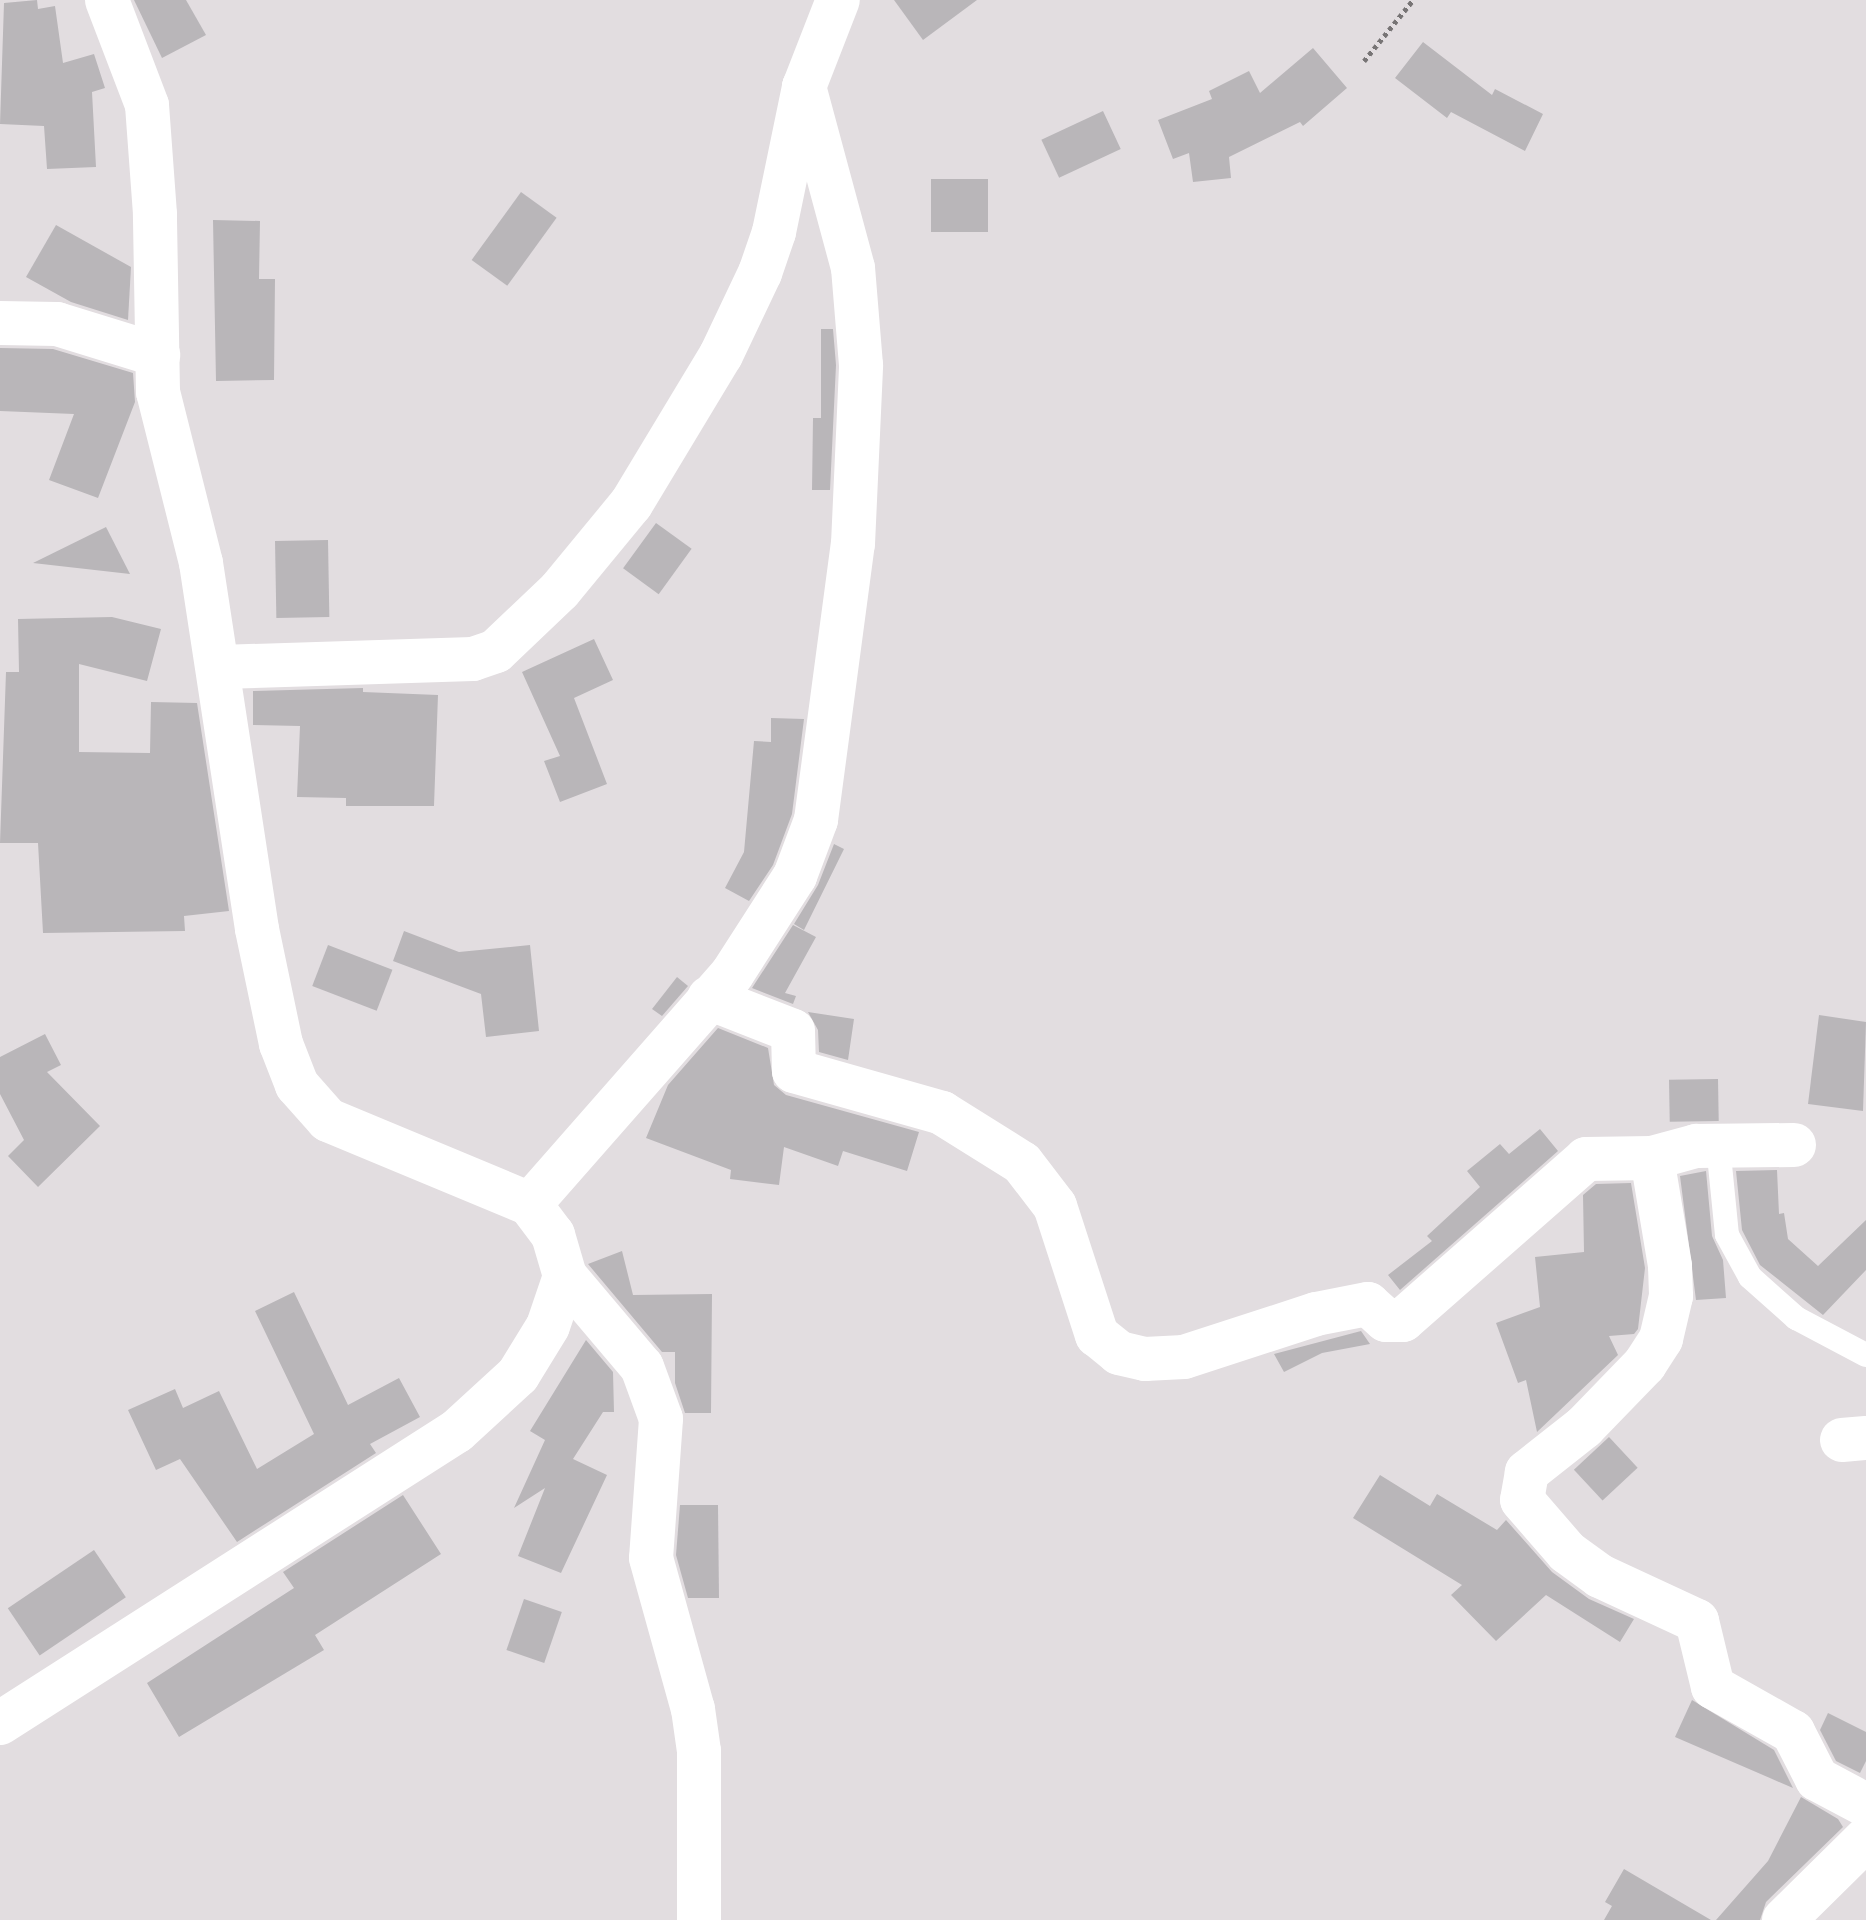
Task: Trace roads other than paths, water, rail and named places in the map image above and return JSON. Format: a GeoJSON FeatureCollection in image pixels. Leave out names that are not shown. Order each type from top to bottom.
{"type":"FeatureCollection","features":[{"type":"Feature","properties":{"kind":"street"},"geometry":{"type":"LineString","coordinates":[[107,0],[147,105],[161,409],[201,563],[220,667],[257,929],[278,1034],[297,1085],[328,1120],[530,1204],[553,1235],[565,1276],[642,1367],[661,1419],[651,1558],[693,1709],[699,1751],[699,1920]]}},
{"type":"Feature","properties":{"kind":"street"},"geometry":{"type":"LineString","coordinates":[[220,667],[473,659],[496,651],[560,590],[631,504],[721,355],[774,232],[804,87],[838,0]]}},
{"type":"Feature","properties":{"kind":"street"},"geometry":{"type":"LineString","coordinates":[[530,1204],[732,974],[781,900],[816,820],[853,544],[858,312],[842,218],[804,87]]}},
{"type":"Feature","properties":{"kind":"street"},"geometry":{"type":"LineString","coordinates":[[0,323],[57,324],[158,355]]}},
{"type":"Feature","properties":{"kind":"street"},"geometry":{"type":"LineString","coordinates":[[709,998],[743,1015],[789,1027],[795,1037],[794,1071],[942,1113],[1022,1163],[1055,1206],[1097,1335],[1110,1348],[1133,1357],[1184,1357],[1316,1314],[1368,1304],[1386,1320],[1403,1320],[1586,1159],[1652,1158],[1682,1147],[1794,1145]]}},
{"type":"Feature","properties":{"kind":"street"},"geometry":{"type":"LineString","coordinates":[[1652,1158],[1670,1266],[1671,1296],[1661,1339],[1645,1364],[1584,1427],[1527,1472],[1522,1500],[1567,1552],[1600,1576],[1697,1621],[1713,1687],[1793,1732],[1817,1779],[1866,1805]]}},
{"type":"Feature","properties":{"kind":"street"},"geometry":{"type":"LineString","coordinates":[[0,1723],[457,1431],[518,1375],[548,1326],[565,1276]]}},
{"type":"Feature","properties":{"kind":"street"},"geometry":{"type":"LineString","coordinates":[[1784,1920],[1866,1839]]}},
{"type":"Feature","properties":{"kind":"lane"},"geometry":{"type":"LineString","coordinates":[[1718,1145],[1727,1235],[1742,1266],[1796,1318],[1866,1355]]}}]}
